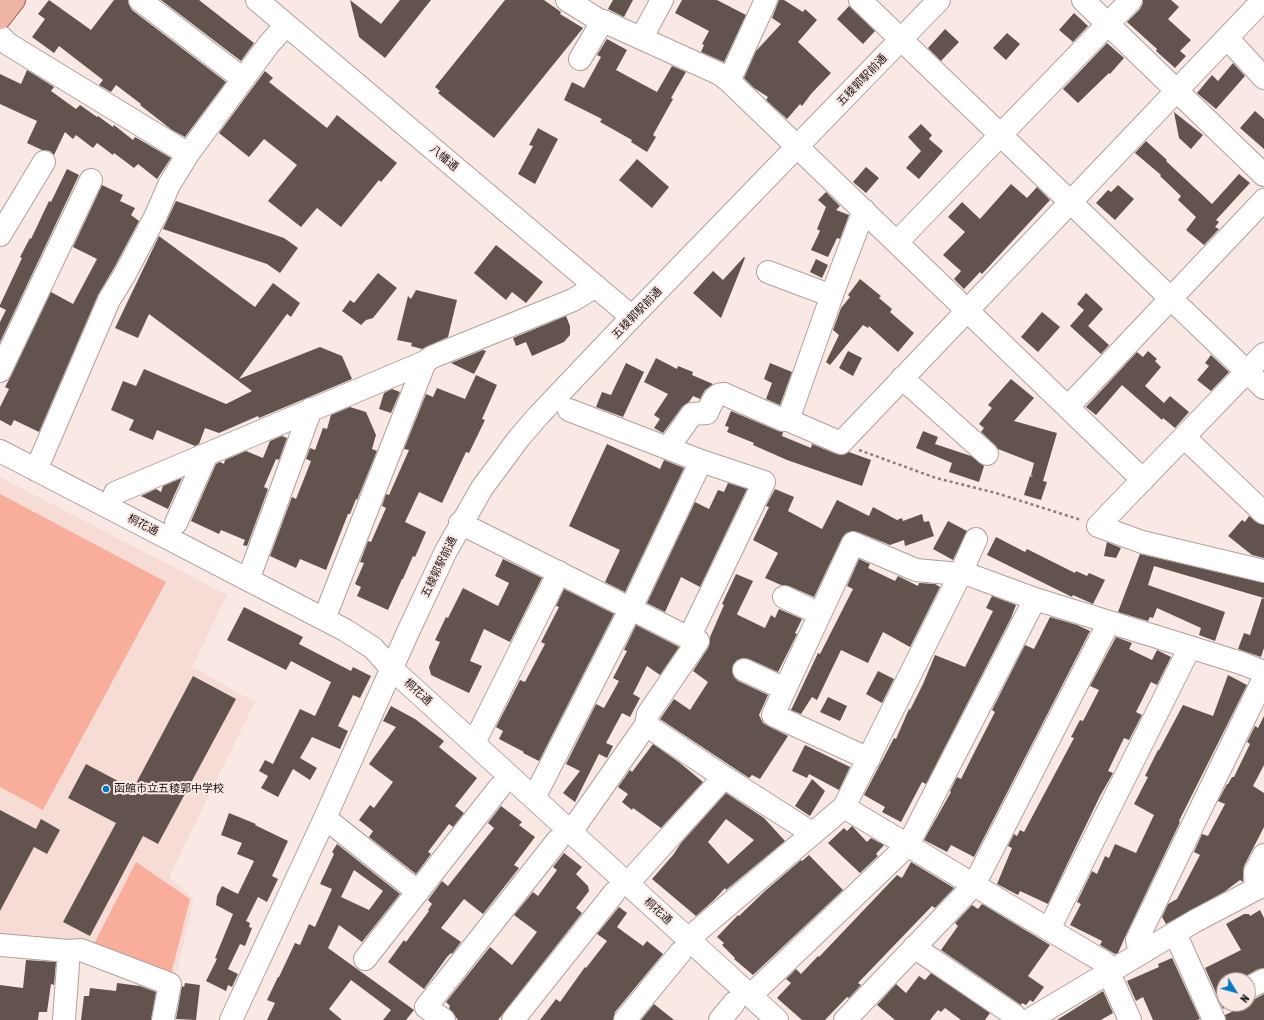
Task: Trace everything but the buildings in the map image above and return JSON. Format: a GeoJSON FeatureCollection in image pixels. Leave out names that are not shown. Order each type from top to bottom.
{"type":"FeatureCollection","features":[{"type":"Feature","properties":{"kind":"main road"},"geometry":{"type":"LineString","coordinates":[[0,18],[14,0]]}},
{"type":"Feature","properties":{"kind":"street"},"geometry":{"type":"LineString","coordinates":[[140,0],[244,78]]}},
{"type":"Feature","properties":{"kind":"street","name":"八幡通"},"geometry":{"type":"LineString","coordinates":[[257,0],[632,317]]}},
{"type":"Feature","properties":{"kind":"street"},"geometry":{"type":"LineString","coordinates":[[567,0],[602,22],[603,21],[642,37],[720,74],[864,210],[1143,480]]}},
{"type":"Feature","properties":{"kind":"street"},"geometry":{"type":"LineString","coordinates":[[642,37],[662,0]]}},
{"type":"Feature","properties":{"kind":"street"},"geometry":{"type":"LineString","coordinates":[[729,82],[766,0]]}},
{"type":"Feature","properties":{"kind":"street"},"geometry":{"type":"LineString","coordinates":[[860,0],[1264,388]]}},
{"type":"Feature","properties":{"kind":"street","name":"五稜郭駅前通"},"geometry":{"type":"LineString","coordinates":[[231,1020],[325,818],[391,668],[446,551],[460,524],[482,488],[519,438],[538,416],[940,0]]}},
{"type":"Feature","properties":{"kind":"street"},"geometry":{"type":"LineString","coordinates":[[1083,0],[1264,175]]}},
{"type":"Feature","properties":{"kind":"street"},"geometry":{"type":"LineString","coordinates":[[897,242],[1131,0]]}},
{"type":"Feature","properties":{"kind":"street"},"geometry":{"type":"LineString","coordinates":[[668,448],[692,414],[707,413],[716,395],[720,393],[841,443],[1263,0]]}},
{"type":"Feature","properties":{"kind":"street"},"geometry":{"type":"LineString","coordinates":[[580,59],[602,22]]}},
{"type":"Feature","properties":{"kind":"street"},"geometry":{"type":"LineString","coordinates":[[36,470],[109,300],[125,274],[169,185],[188,154],[269,44],[286,25]]}},
{"type":"Feature","properties":{"kind":"street"},"geometry":{"type":"LineString","coordinates":[[0,36],[8,44],[188,154]]}},
{"type":"Feature","properties":{"kind":"street"},"geometry":{"type":"LineString","coordinates":[[1227,38],[1264,78]]}},
{"type":"Feature","properties":{"kind":"street"},"geometry":{"type":"LineString","coordinates":[[0,235],[44,162]]}},
{"type":"Feature","properties":{"kind":"street"},"geometry":{"type":"LineString","coordinates":[[0,370],[91,180]]}},
{"type":"Feature","properties":{"kind":"street"},"geometry":{"type":"LineString","coordinates":[[1068,407],[1264,200]]}},
{"type":"Feature","properties":{"kind":"street"},"geometry":{"type":"LineString","coordinates":[[788,420],[864,210]]}},
{"type":"Feature","properties":{"kind":"street"},"geometry":{"type":"LineString","coordinates":[[768,272],[832,296]]}},
{"type":"Feature","properties":{"kind":"street"},"geometry":{"type":"LineString","coordinates":[[115,493],[425,362],[432,357],[573,300],[596,286]]}},
{"type":"Feature","properties":{"kind":"street"},"geometry":{"type":"LineString","coordinates":[[1264,354],[1098,526],[1142,542],[1264,571]]}},
{"type":"Feature","properties":{"kind":"street"},"geometry":{"type":"LineString","coordinates":[[324,619],[425,362]]}},
{"type":"Feature","properties":{"kind":"street"},"geometry":{"type":"LineString","coordinates":[[902,378],[987,454]]}},
{"type":"Feature","properties":{"kind":"street"},"geometry":{"type":"LineString","coordinates":[[248,580],[311,410]]}},
{"type":"Feature","properties":{"kind":"street"},"geometry":{"type":"LineString","coordinates":[[444,1020],[426,1006],[564,836],[646,725],[648,714],[695,640],[764,482],[701,461],[569,410]]}},
{"type":"Feature","properties":{"kind":"street"},"geometry":{"type":"LineString","coordinates":[[1184,437],[1264,513]]}},
{"type":"Feature","properties":{"kind":"street","name":"桐花通"},"geometry":{"type":"LineString","coordinates":[[0,451],[345,630],[373,648],[391,668],[534,798],[564,836],[742,999],[777,1020]]}},
{"type":"Feature","properties":{"kind":"street"},"geometry":{"type":"LineString","coordinates":[[176,523],[207,454]]}},
{"type":"Feature","properties":{"kind":"street"},"geometry":{"type":"LineString","coordinates":[[534,798],[631,608],[701,461]]}},
{"type":"Feature","properties":{"kind":"street"},"geometry":{"type":"LineString","coordinates":[[460,524],[695,640]]}},
{"type":"Feature","properties":{"kind":"street"},"geometry":{"type":"LineString","coordinates":[[625,1020],[684,946],[812,832],[844,806],[869,759],[961,573],[976,539]]}},
{"type":"Feature","properties":{"kind":"street"},"geometry":{"type":"LineString","coordinates":[[869,759],[773,715],[853,543],[916,570],[970,575],[1035,599],[1241,663],[1264,672]]}},
{"type":"Feature","properties":{"kind":"street"},"geometry":{"type":"LineString","coordinates":[[474,743],[559,572]]}},
{"type":"Feature","properties":{"kind":"street"},"geometry":{"type":"LineString","coordinates":[[784,597],[820,614]]}},
{"type":"Feature","properties":{"kind":"street"},"geometry":{"type":"LineString","coordinates":[[720,1020],[908,845],[1035,599]]}},
{"type":"Feature","properties":{"kind":"street"},"geometry":{"type":"LineString","coordinates":[[845,1020],[974,885],[1109,622]]}},
{"type":"Feature","properties":{"kind":"street"},"geometry":{"type":"LineString","coordinates":[[1049,929],[1190,647]]}},
{"type":"Feature","properties":{"kind":"street"},"geometry":{"type":"LineString","coordinates":[[744,670],[785,689]]}},
{"type":"Feature","properties":{"kind":"street"},"geometry":{"type":"LineString","coordinates":[[1140,953],[1137,940],[1264,678]]}},
{"type":"Feature","properties":{"kind":"street"},"geometry":{"type":"LineString","coordinates":[[646,725],[724,777],[812,832]]}},
{"type":"Feature","properties":{"kind":"street"},"geometry":{"type":"LineString","coordinates":[[513,1020],[621,888],[724,777]]}},
{"type":"Feature","properties":{"kind":"street"},"geometry":{"type":"LineString","coordinates":[[365,959],[499,788]]}},
{"type":"Feature","properties":{"kind":"street"},"geometry":{"type":"LineString","coordinates":[[844,806],[1104,962],[1130,1020]]}},
{"type":"Feature","properties":{"kind":"street"},"geometry":{"type":"LineString","coordinates":[[325,818],[418,892]]}},
{"type":"Feature","properties":{"kind":"street"},"geometry":{"type":"LineString","coordinates":[[1029,1020],[1175,933],[1260,888],[1256,872],[1264,855]]}},
{"type":"Feature","properties":{"kind":"street"},"geometry":{"type":"LineString","coordinates":[[1175,933],[1215,1009]]}},
{"type":"Feature","properties":{"kind":"street"},"geometry":{"type":"LineString","coordinates":[[0,946],[69,951],[81,950],[170,984],[163,1020]]}},
{"type":"Feature","properties":{"kind":"street"},"geometry":{"type":"LineString","coordinates":[[914,947],[1014,1015],[1017,1020]]}},
{"type":"Feature","properties":{"kind":"street"},"geometry":{"type":"LineString","coordinates":[[64,1020],[69,951]]}},
{"type":"Feature","properties":{"kind":"path"},"geometry":{"type":"LineString","coordinates":[[844,439],[860,450],[929,476],[996,493],[1098,526]]}},
{"type":"Feature","properties":{"kind":"shaded area","name":"函館市立五稜郭中学校"},"geometry":{"type":"Polygon","coordinates":[[[0,477],[227,595],[192,667],[255,702],[169,877],[194,899],[175,979],[0,939],[0,477]]]}},
{"type":"Feature","properties":{"kind":"shaded area"},"geometry":{"type":"Polygon","coordinates":[[[0,494],[166,582],[43,810],[0,787],[0,494]]]}},
{"type":"Feature","properties":{"kind":"shaded area"},"geometry":{"type":"Polygon","coordinates":[[[136,862],[190,899],[171,974],[94,944],[136,862]]]}},
{"type":"Feature","properties":{"kind":"place","name":"函館市立五稜郭中学校"},"geometry":{"type":"Point","coordinates":[106,789]}}]}
